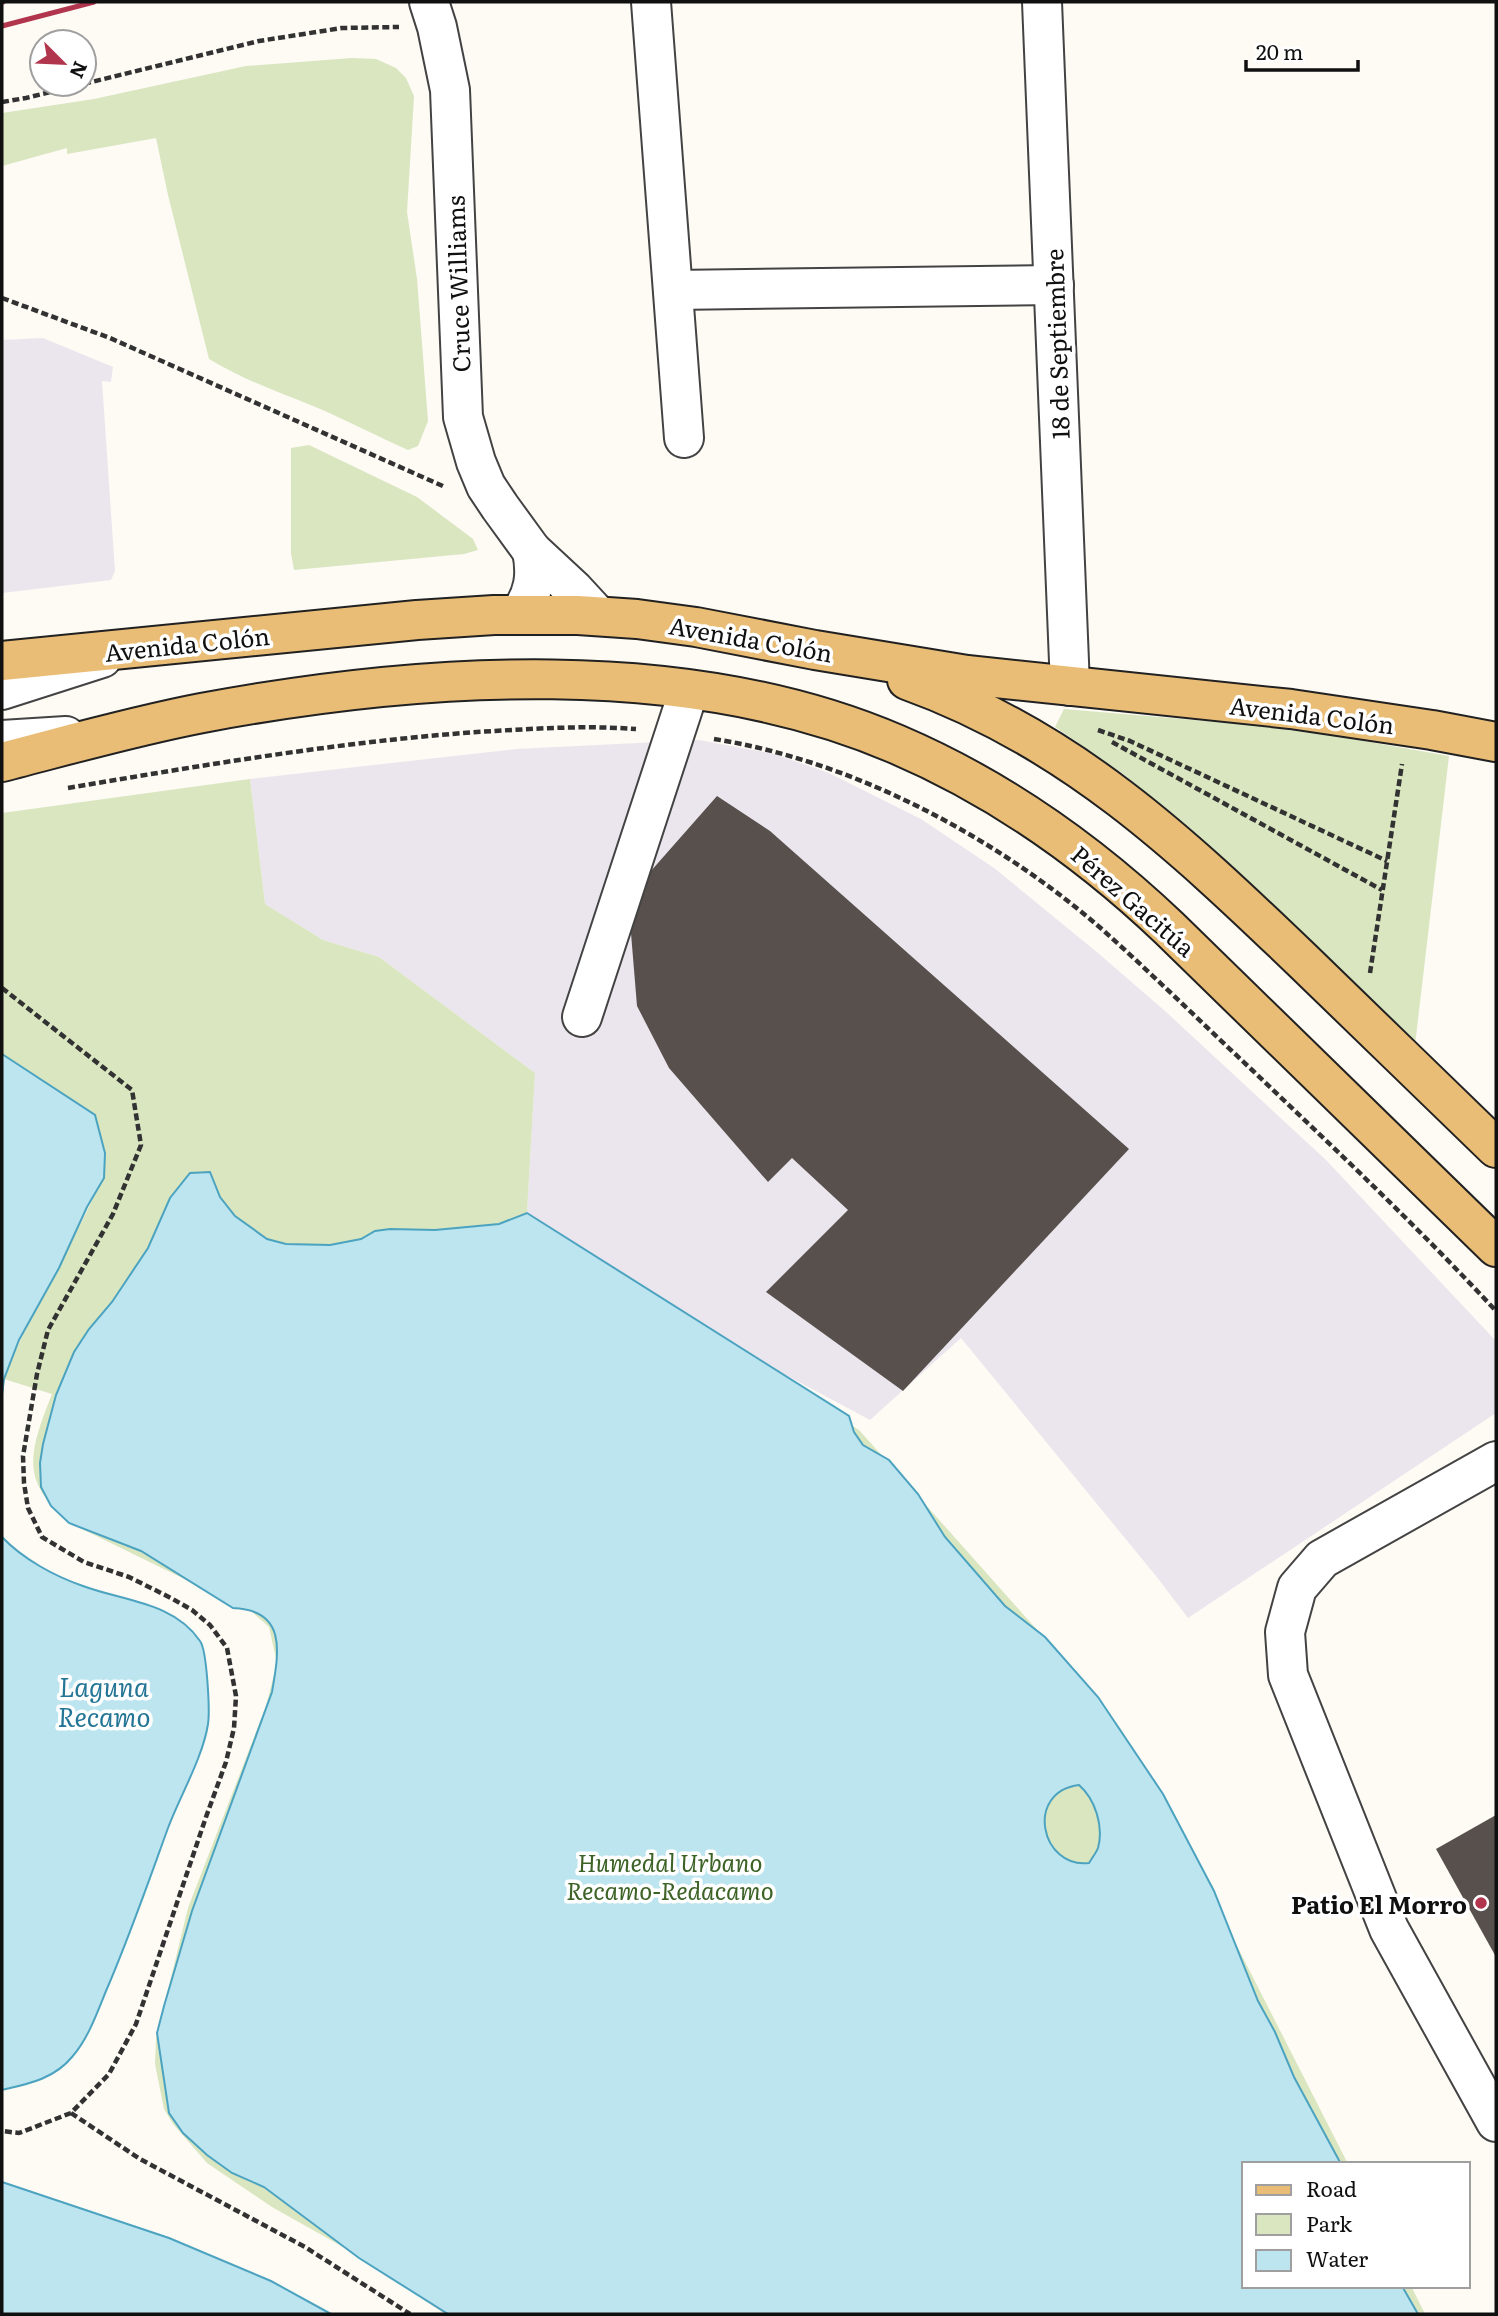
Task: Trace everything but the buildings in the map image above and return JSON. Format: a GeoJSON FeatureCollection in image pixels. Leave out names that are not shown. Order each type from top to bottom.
{"type":"FeatureCollection","features":[{"type":"Feature","properties":{"kind":"main road","name":"Avenida Colón"},"geometry":{"type":"LineString","coordinates":[[2,661],[416,620],[519,615],[598,616],[696,627],[967,675],[1291,709],[1496,742]]}},
{"type":"Feature","properties":{"kind":"main road"},"geometry":{"type":"LineString","coordinates":[[815,650],[923,685],[987,714],[1034,738],[1108,787],[1229,890],[1496,1148]]}},
{"type":"Feature","properties":{"kind":"main road"},"geometry":{"type":"LineString","coordinates":[[2,762],[202,713],[353,691],[532,680],[628,683],[689,690]]}},
{"type":"Feature","properties":{"kind":"main road","name":"Pérez Gacitúa"},"geometry":{"type":"LineString","coordinates":[[689,690],[732,695],[843,724],[946,767],[1041,822],[1139,899],[1493,1237]]}},
{"type":"Feature","properties":{"kind":"street"},"geometry":{"type":"LineString","coordinates":[[651,2],[684,438]]}},
{"type":"Feature","properties":{"kind":"street","name":"18 de Septiembre"},"geometry":{"type":"LineString","coordinates":[[1042,2],[1069,686]]}},
{"type":"Feature","properties":{"kind":"street","name":"Cruce Williams"},"geometry":{"type":"LineString","coordinates":[[433,14],[450,90],[463,417],[476,462],[486,485],[532,551],[598,616]]}},
{"type":"Feature","properties":{"kind":"street"},"geometry":{"type":"LineString","coordinates":[[673,290],[1054,285]]}},
{"type":"Feature","properties":{"kind":"street"},"geometry":{"type":"LineString","coordinates":[[519,615],[530,600],[535,584],[536,567],[532,551]]}},
{"type":"Feature","properties":{"kind":"street"},"geometry":{"type":"LineString","coordinates":[[2,690],[83,666],[124,650]]}},
{"type":"Feature","properties":{"kind":"street"},"geometry":{"type":"LineString","coordinates":[[582,1017],[689,690]]}},
{"type":"Feature","properties":{"kind":"street"},"geometry":{"type":"LineString","coordinates":[[2,740],[102,736]]}},
{"type":"Feature","properties":{"kind":"street"},"geometry":{"type":"LineString","coordinates":[[1496,1461],[1322,1559],[1297,1588],[1285,1632],[1288,1675],[1389,1929],[1496,2122]]}},
{"type":"Feature","properties":{"kind":"path"},"geometry":{"type":"LineString","coordinates":[[2,102],[26,99],[259,41],[433,14]]}},
{"type":"Feature","properties":{"kind":"path"},"geometry":{"type":"LineString","coordinates":[[2,298],[110,338],[446,488]]}},
{"type":"Feature","properties":{"kind":"path"},"geometry":{"type":"LineString","coordinates":[[1382,890],[1088,728],[1130,741],[1387,861]]}},
{"type":"Feature","properties":{"kind":"path"},"geometry":{"type":"LineString","coordinates":[[56,789],[371,741],[534,729],[627,729],[676,733],[736,742],[788,755],[846,775],[975,838],[1043,883],[1103,931],[1356,1169],[1496,1311]]}},
{"type":"Feature","properties":{"kind":"path"},"geometry":{"type":"LineString","coordinates":[[1368,982],[1403,760]]}},
{"type":"Feature","properties":{"kind":"path"},"geometry":{"type":"LineString","coordinates":[[2,988],[132,1090],[141,1145],[113,1214],[48,1330],[37,1374],[23,1456],[28,1508],[42,1537],[84,1562],[128,1577],[171,1598],[210,1625],[228,1648],[236,1696],[234,1728],[226,1762],[136,2024],[109,2074],[71,2113],[19,2133],[2,2131]]}},
{"type":"Feature","properties":{"kind":"path"},"geometry":{"type":"LineString","coordinates":[[71,2113],[140,2159],[305,2247],[410,2314]]}},
{"type":"Feature","properties":{"kind":"shaded area"},"geometry":{"type":"Polygon","coordinates":[[[43,338],[113,367],[111,382],[102,381],[115,571],[111,580],[2,593],[2,340],[43,338]]]}},
{"type":"Feature","properties":{"kind":"shaded area"},"geometry":{"type":"Polygon","coordinates":[[[699,740],[775,754],[829,773],[921,819],[994,868],[1098,953],[1326,1160],[1496,1341],[1496,1413],[1188,1618],[961,1338],[870,1420],[694,1326],[527,1213],[535,1073],[379,957],[323,940],[265,904],[250,779],[516,749],[699,740]]]}},
{"type":"Feature","properties":{"kind":"green space"},"geometry":{"type":"Polygon","coordinates":[[[352,58],[376,59],[396,68],[406,78],[414,96],[407,212],[417,279],[428,421],[418,446],[408,450],[209,359],[156,138],[67,154],[67,148],[2,166],[2,113],[94,99],[246,66],[352,58]]]}},
{"type":"Feature","properties":{"kind":"green space"},"geometry":{"type":"Polygon","coordinates":[[[309,445],[417,497],[473,539],[478,550],[464,554],[294,570],[291,553],[291,448],[309,445]]]}},
{"type":"Feature","properties":{"kind":"green space"},"geometry":{"type":"Polygon","coordinates":[[[1064,709],[1290,728],[1449,756],[1415,1045],[1189,827],[1122,773],[1055,727],[1064,709]]]}},
{"type":"Feature","properties":{"kind":"green space","name":"Humedal Urbano Recamo-Redacamo"},"geometry":{"type":"Polygon","coordinates":[[[250,779],[265,904],[323,940],[379,957],[535,1073],[527,1213],[522,1215],[859,1430],[1080,1678],[1120,1728],[1151,1777],[1347,2162],[1242,2162],[1242,2288],[1412,2288],[1425,2314],[445,2314],[359,2256],[272,2207],[207,2163],[173,2124],[164,2109],[155,2064],[156,2039],[188,1908],[266,1706],[277,1663],[269,1627],[252,1612],[84,1530],[48,1501],[38,1486],[34,1455],[37,1437],[52,1394],[4,1379],[23,1335],[104,1178],[79,1106],[66,1098],[2,1369],[2,813],[250,779]]]}},
{"type":"Feature","properties":{"kind":"water"},"geometry":{"type":"Polygon","coordinates":[[[2,1054],[95,1115],[105,1153],[104,1178],[19,1340],[4,1379],[2,1394],[2,1054]]]}},
{"type":"Feature","properties":{"kind":"water","name":"Humedal Urbano Recamo-Redacamo"},"geometry":{"type":"Polygon","coordinates":[[[210,1172],[220,1197],[235,1216],[267,1239],[286,1244],[330,1245],[361,1239],[375,1231],[390,1229],[435,1230],[499,1224],[527,1213],[849,1416],[854,1432],[863,1445],[889,1460],[918,1494],[945,1537],[1005,1606],[1045,1637],[1098,1697],[1163,1794],[1214,1891],[1258,2001],[1294,2077],[1340,2162],[1242,2162],[1242,2288],[1403,2288],[1418,2314],[448,2314],[359,2258],[264,2187],[232,2173],[207,2155],[183,2133],[169,2113],[157,2033],[192,1911],[272,1692],[277,1648],[275,1636],[271,1625],[263,1616],[233,1608],[141,1551],[69,1523],[51,1506],[41,1487],[40,1463],[56,1395],[74,1352],[148,1248],[170,1198],[190,1173],[210,1172]],[[1079,1785],[1062,1791],[1051,1801],[1045,1814],[1045,1829],[1050,1843],[1059,1854],[1073,1862],[1089,1863],[1098,1848],[1099,1822],[1090,1798],[1079,1785]]]}},
{"type":"Feature","properties":{"kind":"water","name":"Laguna Recamo"},"geometry":{"type":"Polygon","coordinates":[[[2,1537],[29,1560],[61,1577],[98,1591],[147,1604],[176,1618],[189,1628],[202,1647],[209,1707],[208,1724],[201,1750],[168,1828],[123,1951],[87,2034],[78,2050],[57,2071],[40,2080],[2,2090],[2,1537]]]}},
{"type":"Feature","properties":{"kind":"water"},"geometry":{"type":"Polygon","coordinates":[[[2,2182],[169,2238],[271,2281],[331,2314],[2,2314],[2,2182]]]}},
{"type":"Feature","properties":{"kind":"railway"},"geometry":{"type":"LineString","coordinates":[[2,26],[94,2]]}},
{"type":"Feature","properties":{"kind":"place","name":"Patio El Morro"},"geometry":{"type":"Point","coordinates":[1481,1903]}}]}
